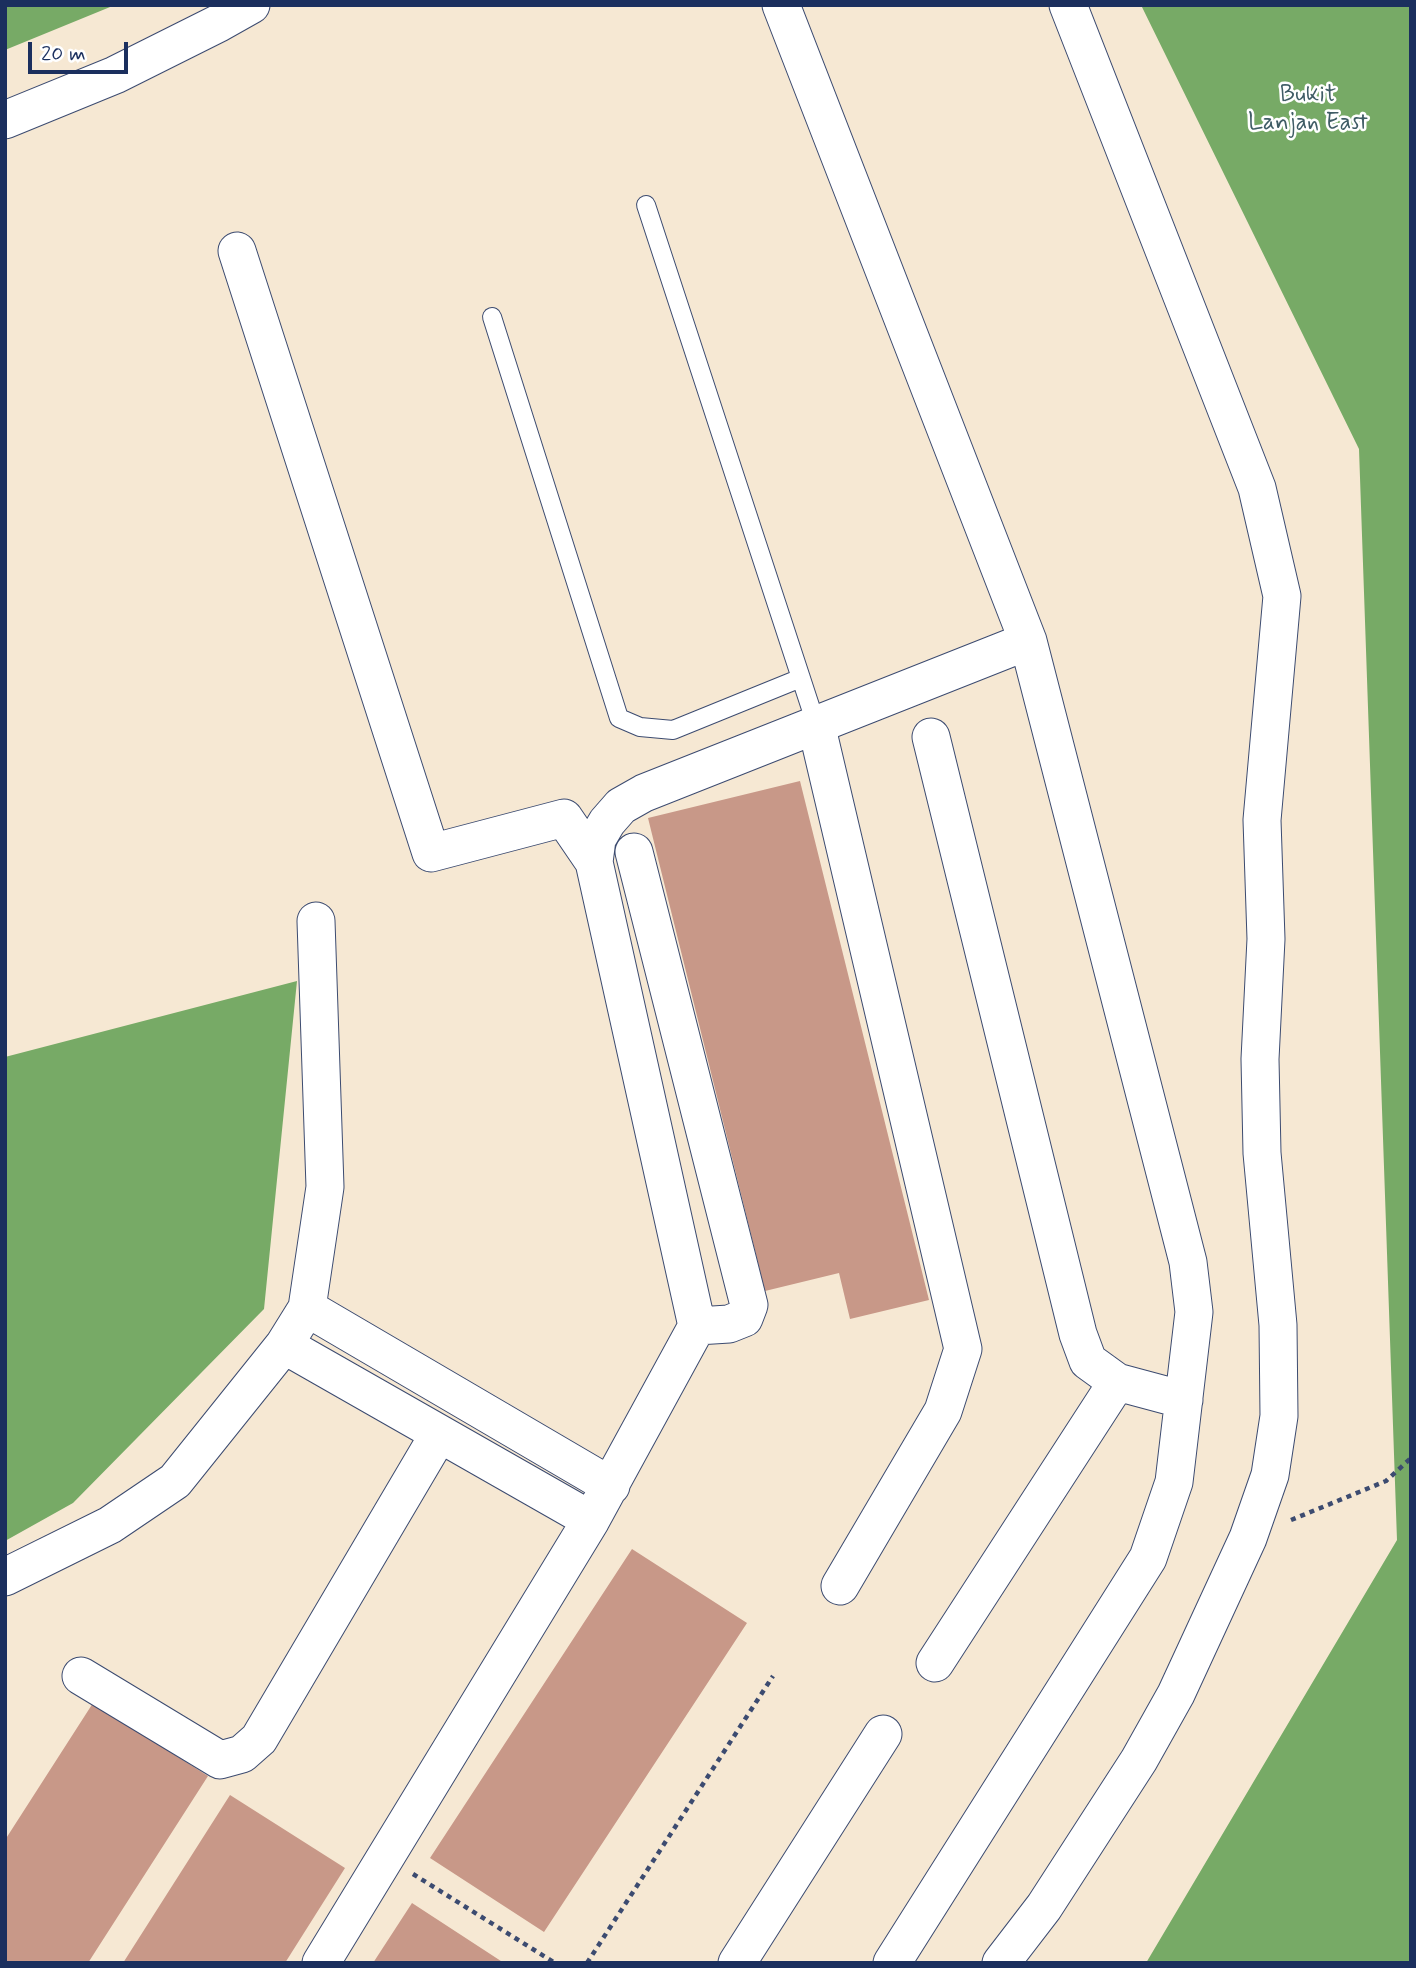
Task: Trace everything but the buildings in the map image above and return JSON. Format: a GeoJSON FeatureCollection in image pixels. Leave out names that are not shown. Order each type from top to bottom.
{"type":"FeatureCollection","features":[{"type":"Feature","properties":{"kind":"street"},"geometry":{"type":"LineString","coordinates":[[5,120],[116,75],[251,5]]}},
{"type":"Feature","properties":{"kind":"street"},"geometry":{"type":"LineString","coordinates":[[781,5],[1028,641],[1188,1262],[1194,1312],[1174,1482],[1148,1558],[892,1963]]}},
{"type":"Feature","properties":{"kind":"street"},"geometry":{"type":"LineString","coordinates":[[1001,1963],[1044,1907],[1139,1760],[1176,1694],[1248,1538],[1270,1475],[1279,1416],[1278,1325],[1262,1153],[1260,1059],[1266,939],[1262,820],[1282,596],[1257,488],[1068,5]]}},
{"type":"Feature","properties":{"kind":"street"},"geometry":{"type":"LineString","coordinates":[[237,251],[431,853],[564,818],[594,862]]}},
{"type":"Feature","properties":{"kind":"street"},"geometry":{"type":"LineString","coordinates":[[321,1963],[591,1520],[697,1326],[594,862],[597,839],[621,806],[644,793],[1028,641]]}},
{"type":"Feature","properties":{"kind":"street"},"geometry":{"type":"LineString","coordinates":[[816,724],[963,1349],[943,1411],[840,1586]]}},
{"type":"Feature","properties":{"kind":"street"},"geometry":{"type":"LineString","coordinates":[[931,737],[1078,1334],[1088,1361],[1117,1382],[1184,1400]]}},
{"type":"Feature","properties":{"kind":"street"},"geometry":{"type":"LineString","coordinates":[[634,852],[749,1305],[744,1318],[729,1324],[697,1326]]}},
{"type":"Feature","properties":{"kind":"street"},"geometry":{"type":"LineString","coordinates":[[5,1577],[110,1525],[175,1481],[284,1345],[307,1308],[325,1187],[316,921]]}},
{"type":"Feature","properties":{"kind":"street"},"geometry":{"type":"LineString","coordinates":[[307,1308],[611,1486]]}},
{"type":"Feature","properties":{"kind":"street"},"geometry":{"type":"LineString","coordinates":[[284,1345],[591,1520]]}},
{"type":"Feature","properties":{"kind":"street"},"geometry":{"type":"LineString","coordinates":[[935,1663],[1117,1382]]}},
{"type":"Feature","properties":{"kind":"street"},"geometry":{"type":"LineString","coordinates":[[81,1676],[220,1760],[242,1754],[259,1739],[439,1434]]}},
{"type":"Feature","properties":{"kind":"street"},"geometry":{"type":"LineString","coordinates":[[737,1963],[883,1734]]}},
{"type":"Feature","properties":{"kind":"lane"},"geometry":{"type":"LineString","coordinates":[[646,205],[816,724]]}},
{"type":"Feature","properties":{"kind":"lane"},"geometry":{"type":"LineString","coordinates":[[492,317],[619,718],[640,727],[673,730],[801,678]]}},
{"type":"Feature","properties":{"kind":"path"},"geometry":{"type":"LineString","coordinates":[[1248,1538],[1386,1480],[1411,1458]]}},
{"type":"Feature","properties":{"kind":"path"},"geometry":{"type":"LineString","coordinates":[[587,1963],[773,1676]]}},
{"type":"Feature","properties":{"kind":"path"},"geometry":{"type":"LineString","coordinates":[[386,1856],[555,1963]]}},
{"type":"Feature","properties":{"kind":"green space"},"geometry":{"type":"Polygon","coordinates":[[[5,5],[115,5],[5,50],[5,5]]]}},
{"type":"Feature","properties":{"kind":"green space","name":"Bukit Lanjan East"},"geometry":{"type":"Polygon","coordinates":[[[1141,5],[1411,5],[1411,1963],[1146,1963],[1397,1540],[1359,449],[1141,5]]]}},
{"type":"Feature","properties":{"kind":"green space"},"geometry":{"type":"Polygon","coordinates":[[[297,981],[264,1309],[73,1503],[5,1541],[5,1057],[297,981]]]}}]}
